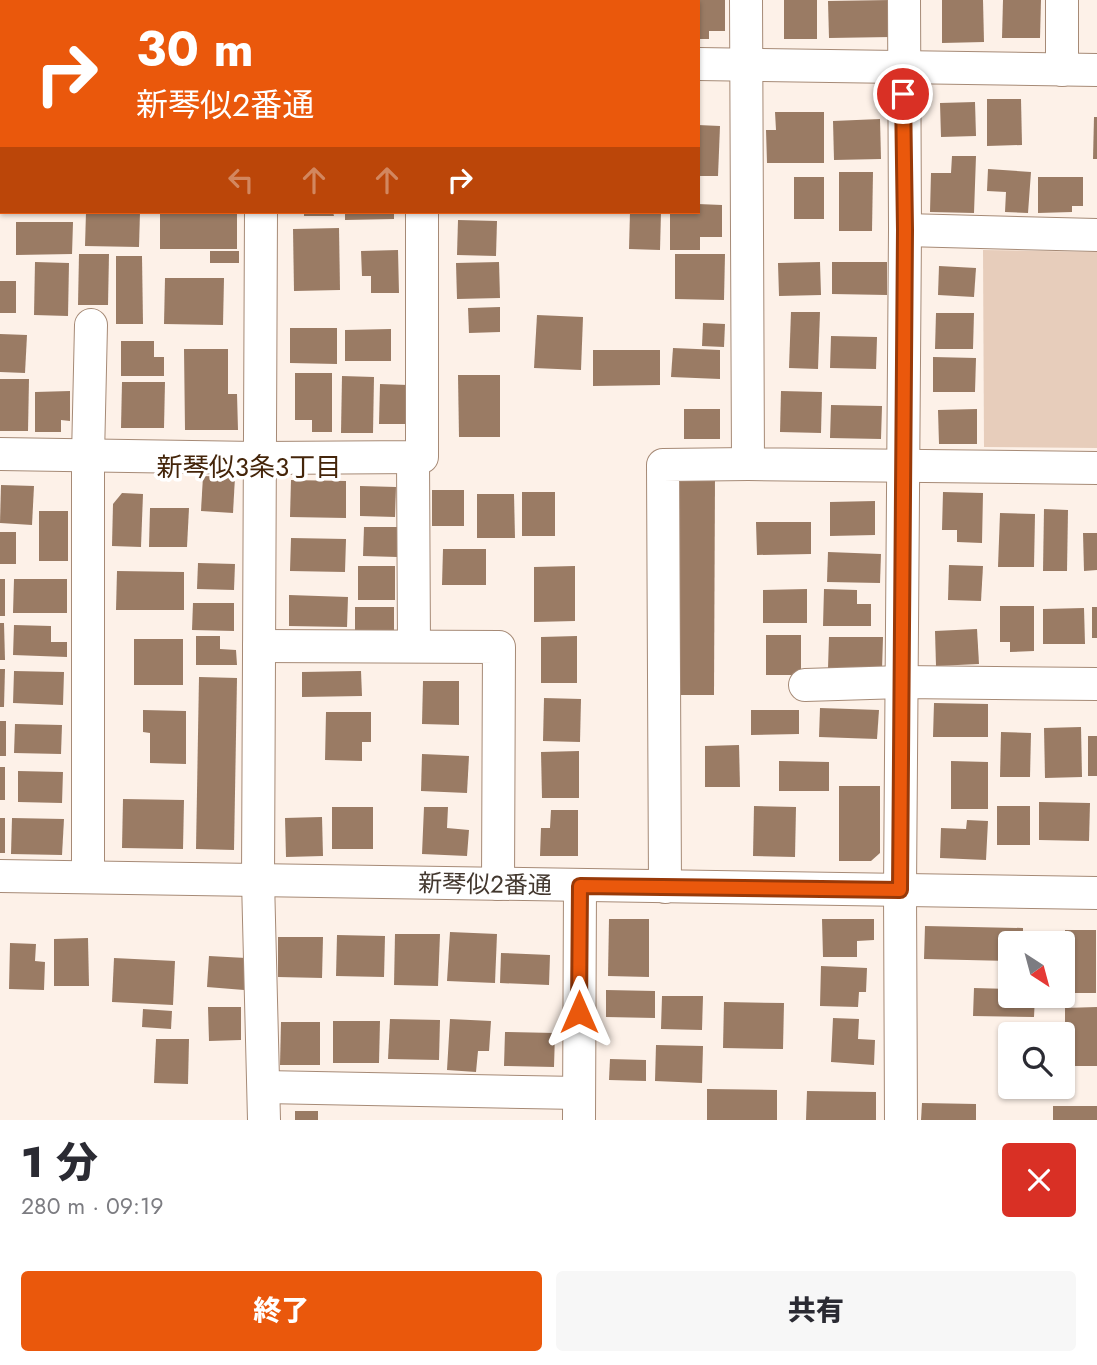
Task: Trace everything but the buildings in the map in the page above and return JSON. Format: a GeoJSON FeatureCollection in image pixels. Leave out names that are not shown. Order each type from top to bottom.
{"type":"FeatureCollection","features":[{"type":"Feature","properties":{"kind":"street"},"geometry":{"type":"LineString","coordinates":[[746,0],[748,464]]}},
{"type":"Feature","properties":{"kind":"street"},"geometry":{"type":"LineString","coordinates":[[901,1120],[904,0]]}},
{"type":"Feature","properties":{"kind":"street"},"geometry":{"type":"LineString","coordinates":[[1062,0],[1062,70]]}},
{"type":"Feature","properties":{"kind":"street"},"geometry":{"type":"LineString","coordinates":[[700,64],[1097,70]]}},
{"type":"Feature","properties":{"kind":"street"},"geometry":{"type":"LineString","coordinates":[[261,214],[258,880],[264,1120]]}},
{"type":"Feature","properties":{"kind":"street"},"geometry":{"type":"LineString","coordinates":[[0,454],[261,458],[422,457],[422,214]]}},
{"type":"Feature","properties":{"kind":"street"},"geometry":{"type":"LineString","coordinates":[[905,230],[1097,235]]}},
{"type":"Feature","properties":{"kind":"street"},"geometry":{"type":"LineString","coordinates":[[88,877],[88,456],[91,325]]}},
{"type":"Feature","properties":{"kind":"street"},"geometry":{"type":"LineString","coordinates":[[413,457],[414,646]]}},
{"type":"Feature","properties":{"kind":"street"},"geometry":{"type":"LineString","coordinates":[[665,887],[663,465],[903,464],[1097,468]]}},
{"type":"Feature","properties":{"kind":"street"},"geometry":{"type":"LineString","coordinates":[[259,646],[499,647],[498,884]]}},
{"type":"Feature","properties":{"kind":"street"},"geometry":{"type":"LineString","coordinates":[[805,685],[902,682],[1097,684]]}},
{"type":"Feature","properties":{"kind":"street","name":"新琴似2番通"},"geometry":{"type":"LineString","coordinates":[[0,876],[1097,893]]}},
{"type":"Feature","properties":{"kind":"street"},"geometry":{"type":"LineString","coordinates":[[264,1087],[579,1106],[580,886]]}},
{"type":"Feature","properties":{"kind":"shaded area"},"geometry":{"type":"Polygon","coordinates":[[[983,250],[1097,252],[1097,448],[984,447],[983,250]]]}},
{"type":"Feature","properties":{"kind":"district","name":"新琴似3条3丁目"},"geometry":{"type":"Point","coordinates":[249,467]}},
{"type":"Feature","properties":{"kind":"route"},"geometry":{"type":"LineString","coordinates":[[579,1012],[580,886],[900,890],[905,230],[903,94]]}}]}
